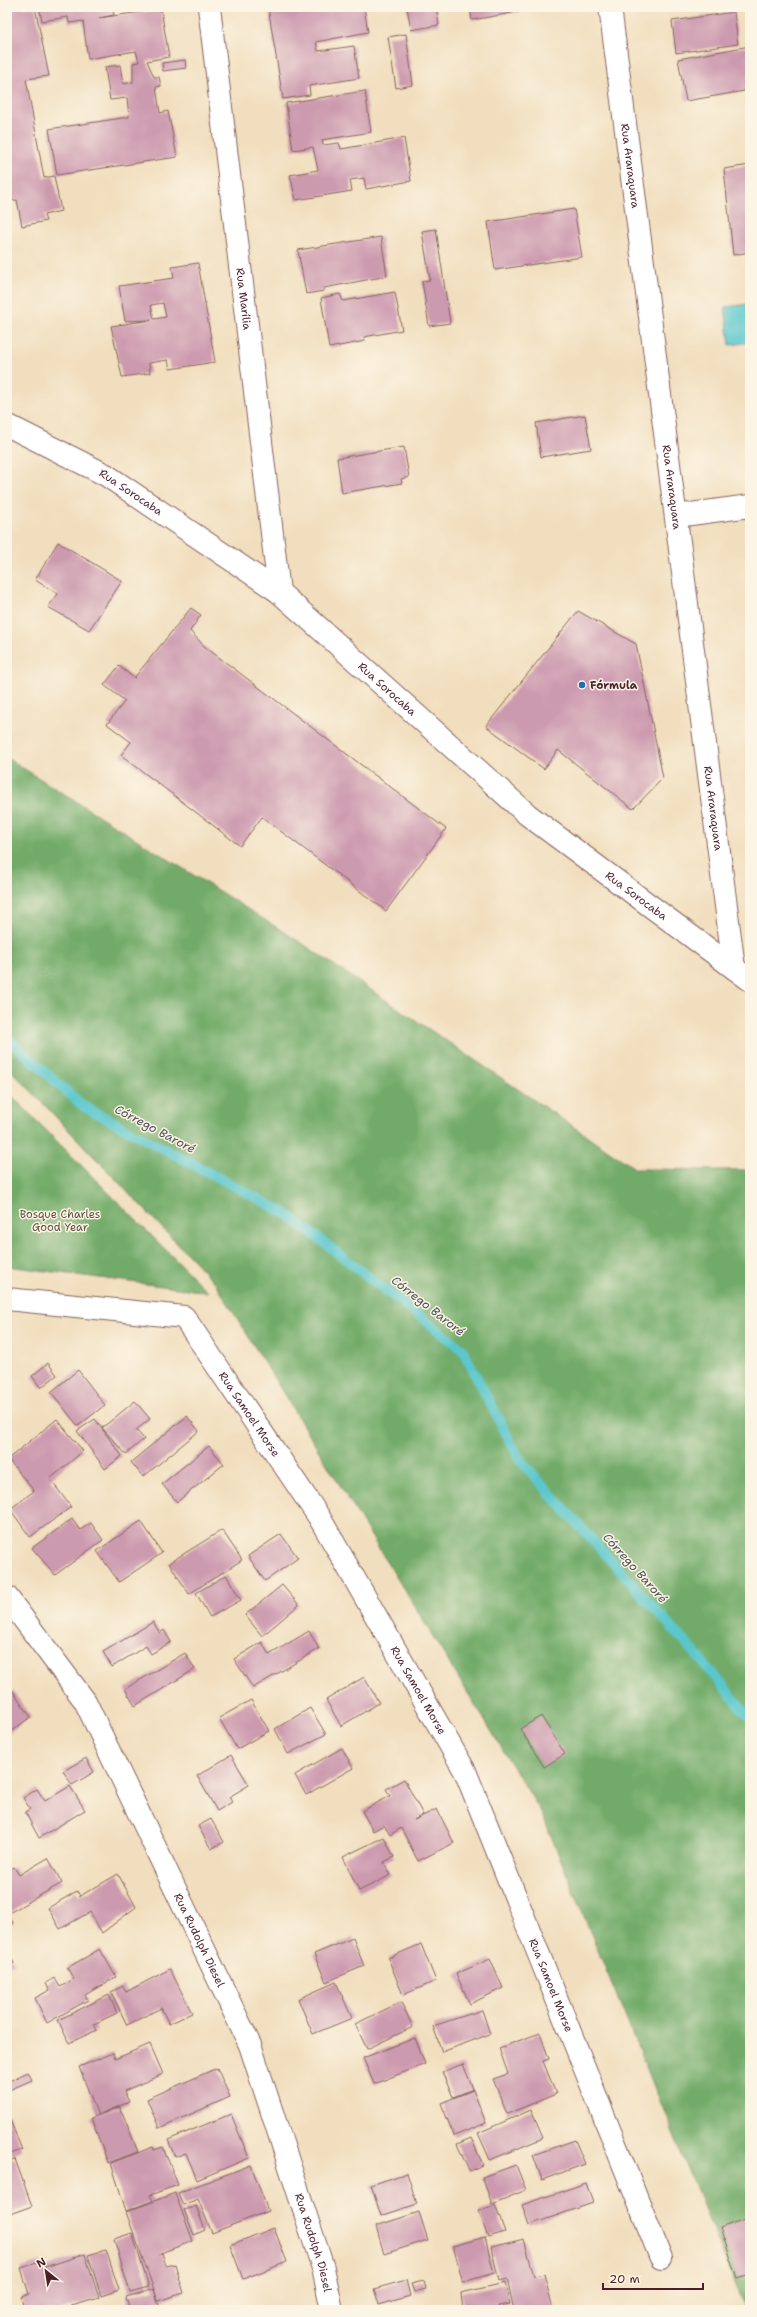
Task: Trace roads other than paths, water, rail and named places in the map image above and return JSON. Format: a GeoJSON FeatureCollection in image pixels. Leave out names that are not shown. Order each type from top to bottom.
{"type":"FeatureCollection","features":[{"type":"Feature","properties":{"kind":"street","name":"Rua Marília"},"geometry":{"type":"LineString","coordinates":[[209,7],[279,592]]}},
{"type":"Feature","properties":{"kind":"street","name":"Rua Araraquara"},"geometry":{"type":"LineString","coordinates":[[610,7],[676,516],[742,974]]}},
{"type":"Feature","properties":{"kind":"street","name":"Rua Sorocaba"},"geometry":{"type":"LineString","coordinates":[[7,425],[106,475],[279,592],[528,816],[742,974]]}},
{"type":"Feature","properties":{"kind":"street"},"geometry":{"type":"LineString","coordinates":[[676,516],[750,506]]}},
{"type":"Feature","properties":{"kind":"street","name":"Rua Samoel Morse"},"geometry":{"type":"LineString","coordinates":[[7,1299],[184,1318],[319,1517],[465,1771],[662,2258]]}},
{"type":"Feature","properties":{"kind":"street","name":"Rua Rudolph Diesel"},"geometry":{"type":"LineString","coordinates":[[7,1597],[85,1701],[250,2045],[323,2268],[332,2310]]}},
{"type":"Feature","properties":{"kind":"water"},"geometry":{"type":"Polygon","coordinates":[[[750,304],[750,342],[730,345],[725,307],[750,304]]]}},
{"type":"Feature","properties":{"kind":"waterway","name":"Córrego Baroré"},"geometry":{"type":"LineString","coordinates":[[7,1038],[83,1106],[287,1214],[462,1349],[520,1460],[695,1653],[750,1718]]}},
{"type":"Feature","properties":{"kind":"place","name":"Fórmula"},"geometry":{"type":"Point","coordinates":[582,685]}},
{"type":"Feature","properties":{"kind":"park label","name":"Bosque Charles Good Year"},"geometry":{"type":"Point","coordinates":[60,1220]}}]}
